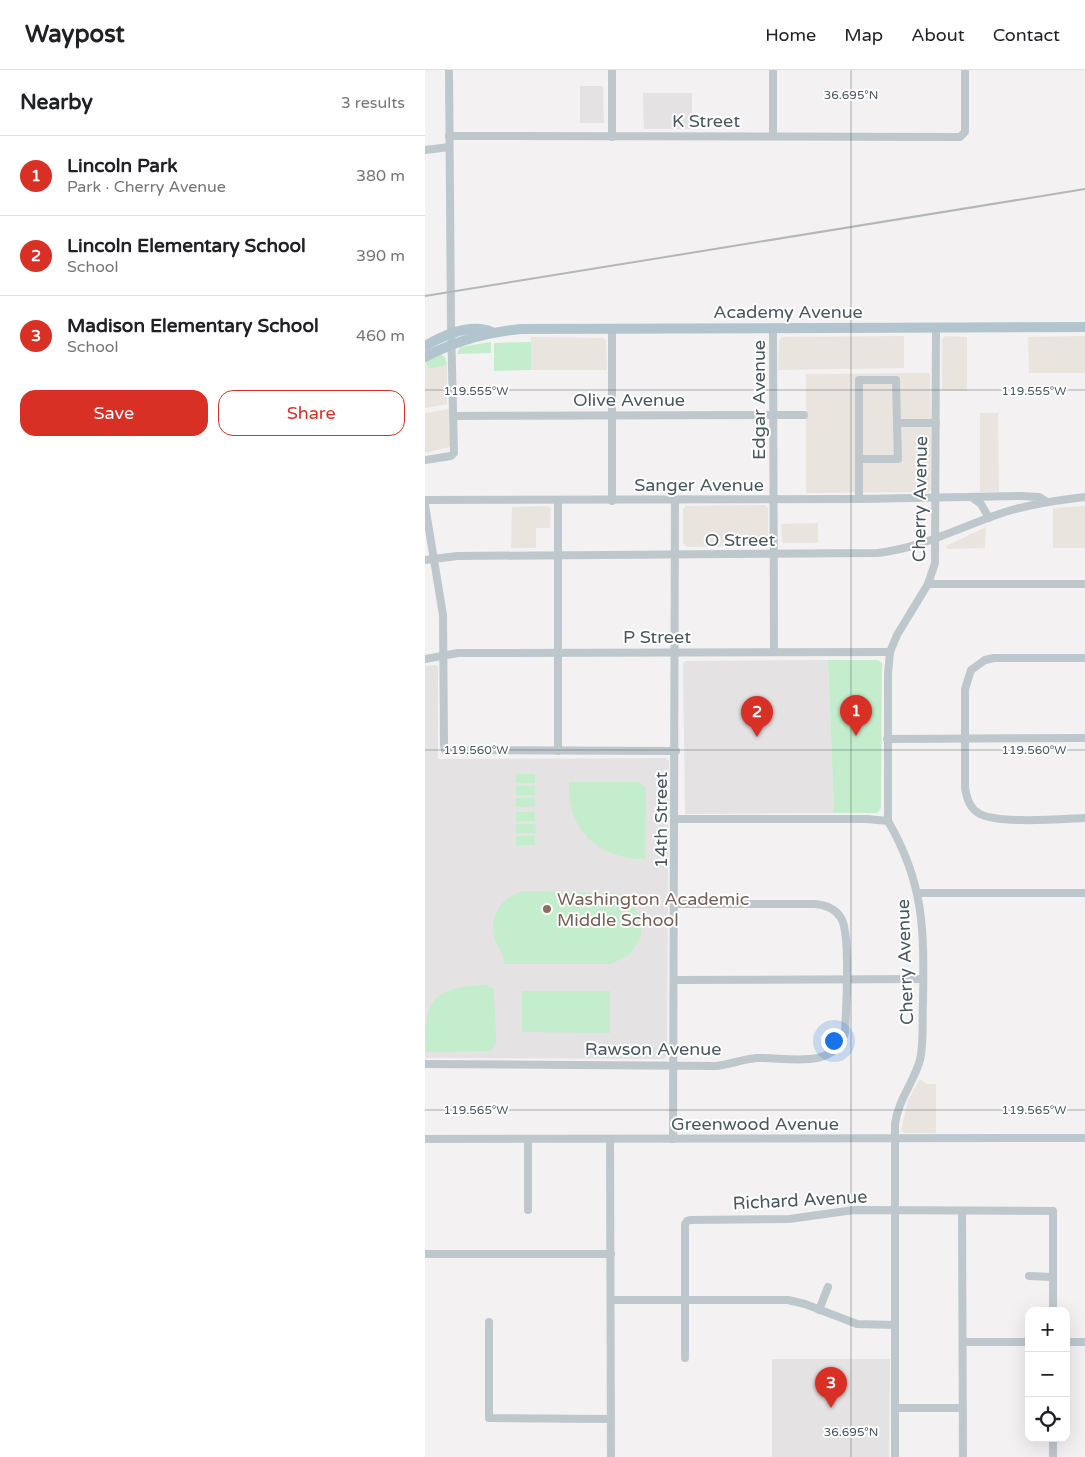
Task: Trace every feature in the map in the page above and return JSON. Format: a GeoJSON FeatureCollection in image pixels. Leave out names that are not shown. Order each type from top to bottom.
{"type":"FeatureCollection","features":[{"type":"Feature","properties":{"kind":"main road","name":"Academy Avenue"},"geometry":{"type":"LineString","coordinates":[[425,346],[482,328],[492,332],[612,329],[1085,327]]}},
{"type":"Feature","properties":{"kind":"main road","name":"Academy Avenue"},"geometry":{"type":"LineString","coordinates":[[425,357],[451,339]]}},
{"type":"Feature","properties":{"kind":"street"},"geometry":{"type":"LineString","coordinates":[[425,460],[453,455],[449,70]]}},
{"type":"Feature","properties":{"kind":"street"},"geometry":{"type":"LineString","coordinates":[[611,70],[612,136]]}},
{"type":"Feature","properties":{"kind":"street"},"geometry":{"type":"LineString","coordinates":[[773,70],[773,136]]}},
{"type":"Feature","properties":{"kind":"street","name":"K Street"},"geometry":{"type":"LineString","coordinates":[[449,136],[963,136],[965,132],[965,70]]}},
{"type":"Feature","properties":{"kind":"street"},"geometry":{"type":"LineString","coordinates":[[425,150],[449,147]]}},
{"type":"Feature","properties":{"kind":"street","name":"Cherry Avenue"},"geometry":{"type":"LineString","coordinates":[[895,1457],[895,1140],[899,1108],[914,1075],[921,1053],[923,979],[922,919],[919,892],[895,833],[888,821],[887,739],[890,652],[897,635],[928,584],[935,563],[936,328]]}},
{"type":"Feature","properties":{"kind":"street"},"geometry":{"type":"LineString","coordinates":[[612,329],[612,501]]}},
{"type":"Feature","properties":{"kind":"street","name":"Edgar Avenue"},"geometry":{"type":"LineString","coordinates":[[773,329],[774,652]]}},
{"type":"Feature","properties":{"kind":"street"},"geometry":{"type":"LineString","coordinates":[[859,459],[898,459],[896,380],[859,380],[859,459],[859,499]]}},
{"type":"Feature","properties":{"kind":"street","name":"Olive Avenue"},"geometry":{"type":"LineString","coordinates":[[454,416],[804,416]]}},
{"type":"Feature","properties":{"kind":"street"},"geometry":{"type":"LineString","coordinates":[[897,423],[936,422]]}},
{"type":"Feature","properties":{"kind":"street","name":"Sanger Avenue"},"geometry":{"type":"LineString","coordinates":[[425,500],[612,501],[1039,496],[1047,502],[1085,496]]}},
{"type":"Feature","properties":{"kind":"street"},"geometry":{"type":"LineString","coordinates":[[973,498],[981,504],[989,518]]}},
{"type":"Feature","properties":{"kind":"street","name":"14th Street"},"geometry":{"type":"LineString","coordinates":[[673,1139],[676,819],[675,500]]}},
{"type":"Feature","properties":{"kind":"street"},"geometry":{"type":"LineString","coordinates":[[558,501],[558,751]]}},
{"type":"Feature","properties":{"kind":"street","name":"O Street"},"geometry":{"type":"LineString","coordinates":[[429,559],[457,556],[877,553],[913,547],[936,540],[989,518],[1047,502]]}},
{"type":"Feature","properties":{"kind":"street"},"geometry":{"type":"LineString","coordinates":[[425,505],[429,559],[443,615],[443,745],[445,750],[676,751]]}},
{"type":"Feature","properties":{"kind":"street"},"geometry":{"type":"LineString","coordinates":[[928,584],[1085,584]]}},
{"type":"Feature","properties":{"kind":"street","name":"P Street"},"geometry":{"type":"LineString","coordinates":[[425,659],[444,655],[558,653],[890,652]]}},
{"type":"Feature","properties":{"kind":"street"},"geometry":{"type":"LineString","coordinates":[[1085,658],[994,658],[977,664],[967,678],[965,689],[966,796],[974,810],[979,814],[996,819],[1085,818]]}},
{"type":"Feature","properties":{"kind":"street"},"geometry":{"type":"LineString","coordinates":[[887,739],[1085,738]]}},
{"type":"Feature","properties":{"kind":"street"},"geometry":{"type":"LineString","coordinates":[[676,819],[867,819],[888,821]]}},
{"type":"Feature","properties":{"kind":"street"},"geometry":{"type":"LineString","coordinates":[[919,892],[1085,893]]}},
{"type":"Feature","properties":{"kind":"street","name":"Rawson Avenue"},"geometry":{"type":"LineString","coordinates":[[425,1064],[715,1066],[753,1059],[815,1059],[827,1056],[838,1048],[845,1033],[845,927],[842,918],[831,908],[815,904],[675,904]]}},
{"type":"Feature","properties":{"kind":"street"},"geometry":{"type":"LineString","coordinates":[[675,980],[923,979]]}},
{"type":"Feature","properties":{"kind":"street","name":"Greenwood Avenue"},"geometry":{"type":"LineString","coordinates":[[425,1138],[895,1140],[1085,1138]]}},
{"type":"Feature","properties":{"kind":"street"},"geometry":{"type":"LineString","coordinates":[[528,1139],[528,1210]]}},
{"type":"Feature","properties":{"kind":"street"},"geometry":{"type":"LineString","coordinates":[[610,1139],[611,1457]]}},
{"type":"Feature","properties":{"kind":"street","name":"Richard Avenue"},"geometry":{"type":"LineString","coordinates":[[685,1358],[687,1221],[789,1219],[844,1211],[1053,1211],[1053,1276]]}},
{"type":"Feature","properties":{"kind":"street"},"geometry":{"type":"LineString","coordinates":[[962,1211],[963,1457]]}},
{"type":"Feature","properties":{"kind":"street"},"geometry":{"type":"LineString","coordinates":[[425,1254],[611,1254]]}},
{"type":"Feature","properties":{"kind":"street"},"geometry":{"type":"LineString","coordinates":[[1029,1276],[1053,1276],[1053,1307]]}},
{"type":"Feature","properties":{"kind":"street"},"geometry":{"type":"LineString","coordinates":[[819,1310],[828,1287]]}},
{"type":"Feature","properties":{"kind":"street"},"geometry":{"type":"LineString","coordinates":[[611,1300],[788,1300],[857,1324],[895,1325]]}},
{"type":"Feature","properties":{"kind":"street"},"geometry":{"type":"LineString","coordinates":[[489,1322],[489,1418],[611,1419]]}},
{"type":"Feature","properties":{"kind":"street"},"geometry":{"type":"LineString","coordinates":[[963,1342],[1025,1342]]}},
{"type":"Feature","properties":{"kind":"street"},"geometry":{"type":"LineString","coordinates":[[1070,1342],[1085,1342]]}},
{"type":"Feature","properties":{"kind":"street"},"geometry":{"type":"LineString","coordinates":[[895,1408],[962,1408]]}},
{"type":"Feature","properties":{"kind":"street"},"geometry":{"type":"LineString","coordinates":[[1053,1442],[1053,1457]]}},
{"type":"Feature","properties":{"kind":"shaded area"},"geometry":{"type":"Polygon","coordinates":[[[580,86],[603,86],[604,123],[580,123],[580,86]]]}},
{"type":"Feature","properties":{"kind":"shaded area"},"geometry":{"type":"Polygon","coordinates":[[[643,93],[692,93],[692,129],[644,129],[643,93]]]}},
{"type":"Feature","properties":{"kind":"shaded area"},"geometry":{"type":"Polygon","coordinates":[[[904,336],[904,368],[778,370],[779,341],[782,337],[904,336]]]}},
{"type":"Feature","properties":{"kind":"shaded area"},"geometry":{"type":"Polygon","coordinates":[[[945,336],[967,337],[967,391],[942,391],[942,340],[945,336]]]}},
{"type":"Feature","properties":{"kind":"shaded area"},"geometry":{"type":"Polygon","coordinates":[[[1085,336],[1085,373],[1029,373],[1028,337],[1085,336]]]}},
{"type":"Feature","properties":{"kind":"shaded area"},"geometry":{"type":"Polygon","coordinates":[[[531,337],[603,338],[606,341],[607,370],[531,370],[531,337]]]}},
{"type":"Feature","properties":{"kind":"shaded area"},"geometry":{"type":"Polygon","coordinates":[[[425,364],[429,369],[447,365],[447,404],[425,408],[425,364]]]}},
{"type":"Feature","properties":{"kind":"shaded area"},"geometry":{"type":"Polygon","coordinates":[[[930,373],[932,489],[929,492],[806,493],[806,374],[930,373]]]}},
{"type":"Feature","properties":{"kind":"shaded area"},"geometry":{"type":"Polygon","coordinates":[[[449,409],[450,447],[425,453],[425,413],[449,409]]]}},
{"type":"Feature","properties":{"kind":"shaded area"},"geometry":{"type":"Polygon","coordinates":[[[980,413],[998,413],[999,492],[980,492],[980,413]]]}},
{"type":"Feature","properties":{"kind":"shaded area"},"geometry":{"type":"Polygon","coordinates":[[[765,505],[768,508],[768,543],[766,546],[687,547],[683,543],[683,509],[686,506],[765,505]]]}},
{"type":"Feature","properties":{"kind":"shaded area"},"geometry":{"type":"Polygon","coordinates":[[[547,506],[551,509],[550,528],[536,528],[536,548],[511,548],[512,507],[547,506]]]}},
{"type":"Feature","properties":{"kind":"shaded area"},"geometry":{"type":"Polygon","coordinates":[[[1085,506],[1085,548],[1053,548],[1053,508],[1085,506]]]}},
{"type":"Feature","properties":{"kind":"shaded area"},"geometry":{"type":"Polygon","coordinates":[[[818,523],[818,543],[784,543],[782,541],[781,524],[818,523]]]}},
{"type":"Feature","properties":{"kind":"shaded area"},"geometry":{"type":"Polygon","coordinates":[[[986,527],[985,548],[947,549],[946,546],[986,527]]]}},
{"type":"Feature","properties":{"kind":"shaded area"},"geometry":{"type":"Polygon","coordinates":[[[828,660],[834,813],[685,814],[683,663],[686,661],[828,660]]]}},
{"type":"Feature","properties":{"kind":"shaded area","name":"Washington Academic Middle School"},"geometry":{"type":"Polygon","coordinates":[[[436,665],[438,667],[438,759],[666,758],[669,761],[667,1056],[664,1059],[425,1058],[425,666],[436,665]]]}},
{"type":"Feature","properties":{"kind":"shaded area"},"geometry":{"type":"Polygon","coordinates":[[[920,1079],[926,1084],[936,1084],[936,1133],[905,1133],[901,1131],[908,1100],[920,1079]]]}},
{"type":"Feature","properties":{"kind":"shaded area"},"geometry":{"type":"Polygon","coordinates":[[[772,1359],[890,1359],[889,1457],[772,1457],[772,1359]]]}},
{"type":"Feature","properties":{"kind":"green space"},"geometry":{"type":"Polygon","coordinates":[[[491,342],[491,353],[457,354],[460,347],[491,342]]]}},
{"type":"Feature","properties":{"kind":"green space"},"geometry":{"type":"Polygon","coordinates":[[[531,342],[531,370],[494,371],[494,343],[531,342]]]}},
{"type":"Feature","properties":{"kind":"green space"},"geometry":{"type":"Polygon","coordinates":[[[440,354],[445,357],[447,365],[429,369],[425,362],[440,354]]]}},
{"type":"Feature","properties":{"kind":"green space"},"geometry":{"type":"Polygon","coordinates":[[[828,660],[878,660],[882,663],[881,808],[877,813],[834,813],[828,660]]]}},
{"type":"Feature","properties":{"kind":"green space"},"geometry":{"type":"Polygon","coordinates":[[[516,774],[535,774],[535,783],[516,783],[516,774]]]}},
{"type":"Feature","properties":{"kind":"green space"},"geometry":{"type":"Polygon","coordinates":[[[569,782],[639,782],[646,788],[645,859],[628,858],[613,854],[589,839],[573,814],[569,782]]]}},
{"type":"Feature","properties":{"kind":"green space"},"geometry":{"type":"Polygon","coordinates":[[[516,786],[535,786],[535,795],[516,795],[516,786]]]}},
{"type":"Feature","properties":{"kind":"green space"},"geometry":{"type":"Polygon","coordinates":[[[516,798],[535,798],[535,806],[516,807],[516,798]]]}},
{"type":"Feature","properties":{"kind":"green space"},"geometry":{"type":"Polygon","coordinates":[[[516,812],[535,812],[535,821],[516,821],[516,812]]]}},
{"type":"Feature","properties":{"kind":"green space"},"geometry":{"type":"Polygon","coordinates":[[[516,824],[535,824],[536,833],[516,833],[516,824]]]}},
{"type":"Feature","properties":{"kind":"green space"},"geometry":{"type":"Polygon","coordinates":[[[516,836],[535,836],[535,845],[516,845],[516,836]]]}},
{"type":"Feature","properties":{"kind":"green space"},"geometry":{"type":"Polygon","coordinates":[[[524,891],[616,893],[623,895],[636,909],[641,921],[641,936],[630,954],[611,964],[504,964],[493,931],[493,922],[503,902],[509,897],[524,891]]]}},
{"type":"Feature","properties":{"kind":"green space"},"geometry":{"type":"Polygon","coordinates":[[[485,985],[494,989],[496,1043],[490,1051],[425,1052],[427,1020],[429,1009],[434,1000],[452,989],[485,985]]]}},
{"type":"Feature","properties":{"kind":"green space"},"geometry":{"type":"Polygon","coordinates":[[[522,991],[610,991],[610,1033],[522,1032],[522,991]]]}},
{"type":"Feature","properties":{"kind":"railway"},"geometry":{"type":"LineString","coordinates":[[425,296],[1085,189]]}},
{"type":"Feature","properties":{"kind":"place","name":"Lincoln Park"},"geometry":{"type":"Point","coordinates":[856,736]}},
{"type":"Feature","properties":{"kind":"place","name":"Lincoln Elementary School"},"geometry":{"type":"Point","coordinates":[757,737]}},
{"type":"Feature","properties":{"kind":"place","name":"Washington Academic Middle School"},"geometry":{"type":"Point","coordinates":[547,909]}},
{"type":"Feature","properties":{"kind":"place","name":"Madison Elementary School"},"geometry":{"type":"Point","coordinates":[831,1408]}}]}
